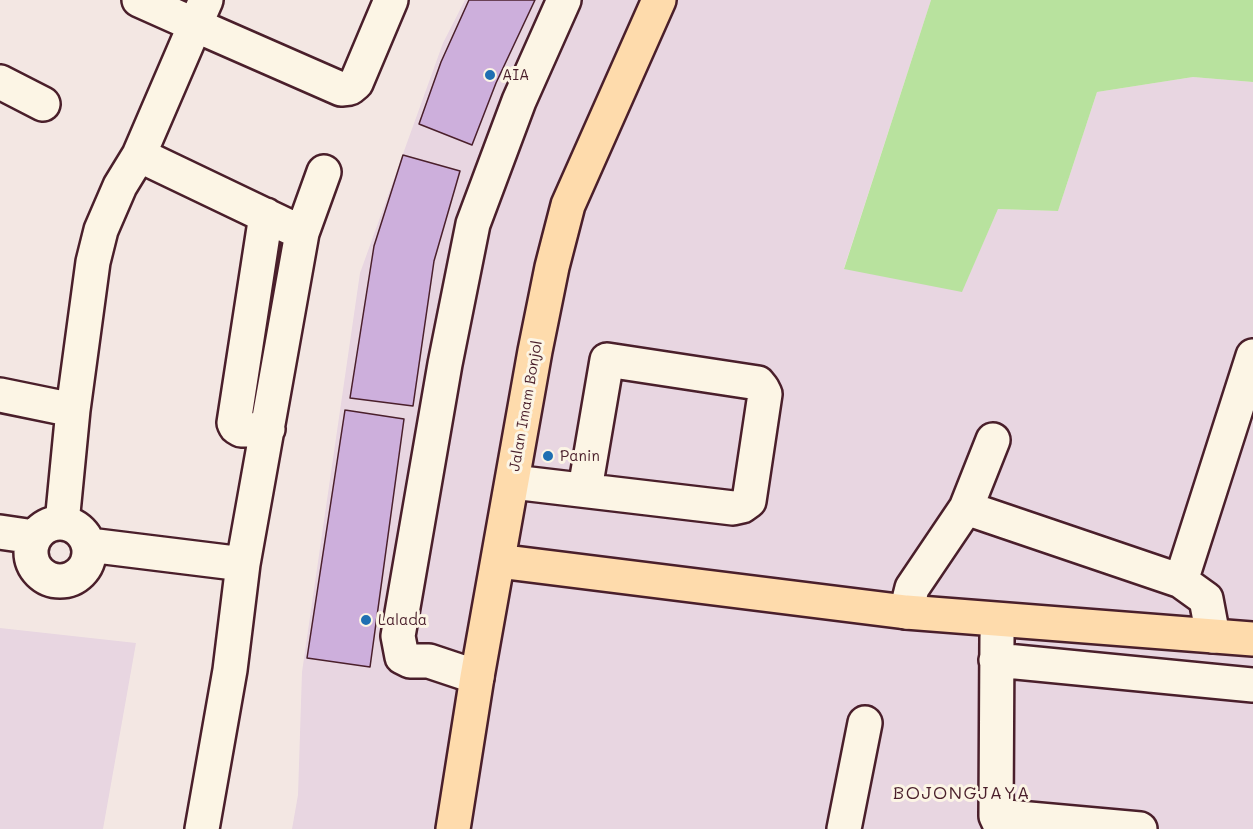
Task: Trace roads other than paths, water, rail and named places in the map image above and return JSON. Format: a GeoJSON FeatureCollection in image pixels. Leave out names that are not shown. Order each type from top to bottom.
{"type":"FeatureCollection","features":[{"type":"Feature","properties":{"kind":"main road","name":"Jalan Imam Bonjol"},"geometry":{"type":"LineString","coordinates":[[453,829],[477,677],[552,267],[568,205],[659,0]]}},
{"type":"Feature","properties":{"kind":"main road"},"geometry":{"type":"LineString","coordinates":[[498,561],[906,612],[1253,639]]}},
{"type":"Feature","properties":{"kind":"street"},"geometry":{"type":"LineString","coordinates":[[139,0],[200,13],[341,89],[350,88],[356,83],[392,0]]}},
{"type":"Feature","properties":{"kind":"street"},"geometry":{"type":"LineString","coordinates":[[477,677],[429,661],[410,661],[402,657],[398,636],[445,364],[473,224],[519,101],[564,0]]}},
{"type":"Feature","properties":{"kind":"street"},"geometry":{"type":"LineString","coordinates":[[0,532],[48,530],[74,526],[83,534],[89,545],[89,560],[82,572],[70,581],[55,582],[42,576],[32,565],[30,551],[48,530],[73,410],[93,262],[101,230],[120,186],[139,155],[200,13]]}},
{"type":"Feature","properties":{"kind":"street"},"geometry":{"type":"LineString","coordinates":[[0,82],[43,104]]}},
{"type":"Feature","properties":{"kind":"street"},"geometry":{"type":"LineString","coordinates":[[139,155],[302,233]]}},
{"type":"Feature","properties":{"kind":"street"},"geometry":{"type":"LineString","coordinates":[[202,829],[230,670],[243,564],[302,233],[324,172]]}},
{"type":"Feature","properties":{"kind":"street"},"geometry":{"type":"LineString","coordinates":[[266,215],[234,423],[242,430],[268,429]]}},
{"type":"Feature","properties":{"kind":"street"},"geometry":{"type":"LineString","coordinates":[[1180,581],[1253,356]]}},
{"type":"Feature","properties":{"kind":"street"},"geometry":{"type":"LineString","coordinates":[[513,482],[733,508],[742,506],[749,501],[765,394],[762,388],[758,383],[607,360],[585,489]]}},
{"type":"Feature","properties":{"kind":"street"},"geometry":{"type":"LineString","coordinates":[[0,395],[73,410]]}},
{"type":"Feature","properties":{"kind":"street"},"geometry":{"type":"LineString","coordinates":[[906,612],[912,588],[966,508],[993,440]]}},
{"type":"Feature","properties":{"kind":"street"},"geometry":{"type":"LineString","coordinates":[[966,508],[1180,581],[1206,599],[1213,636]]}},
{"type":"Feature","properties":{"kind":"street"},"geometry":{"type":"LineString","coordinates":[[89,545],[243,564]]}},
{"type":"Feature","properties":{"kind":"street"},"geometry":{"type":"LineString","coordinates":[[998,620],[996,660],[999,823],[1140,829]]}},
{"type":"Feature","properties":{"kind":"street"},"geometry":{"type":"LineString","coordinates":[[996,660],[1253,685]]}},
{"type":"Feature","properties":{"kind":"street"},"geometry":{"type":"LineString","coordinates":[[844,829],[865,723]]}},
{"type":"Feature","properties":{"kind":"place","name":"AIA"},"geometry":{"type":"Point","coordinates":[490,75]}},
{"type":"Feature","properties":{"kind":"place","name":"Panin"},"geometry":{"type":"Point","coordinates":[548,456]}},
{"type":"Feature","properties":{"kind":"place","name":"Lalada"},"geometry":{"type":"Point","coordinates":[366,620]}},
{"type":"Feature","properties":{"kind":"district","name":"BOJONGJAYA"},"geometry":{"type":"Point","coordinates":[962,793]}}]}
